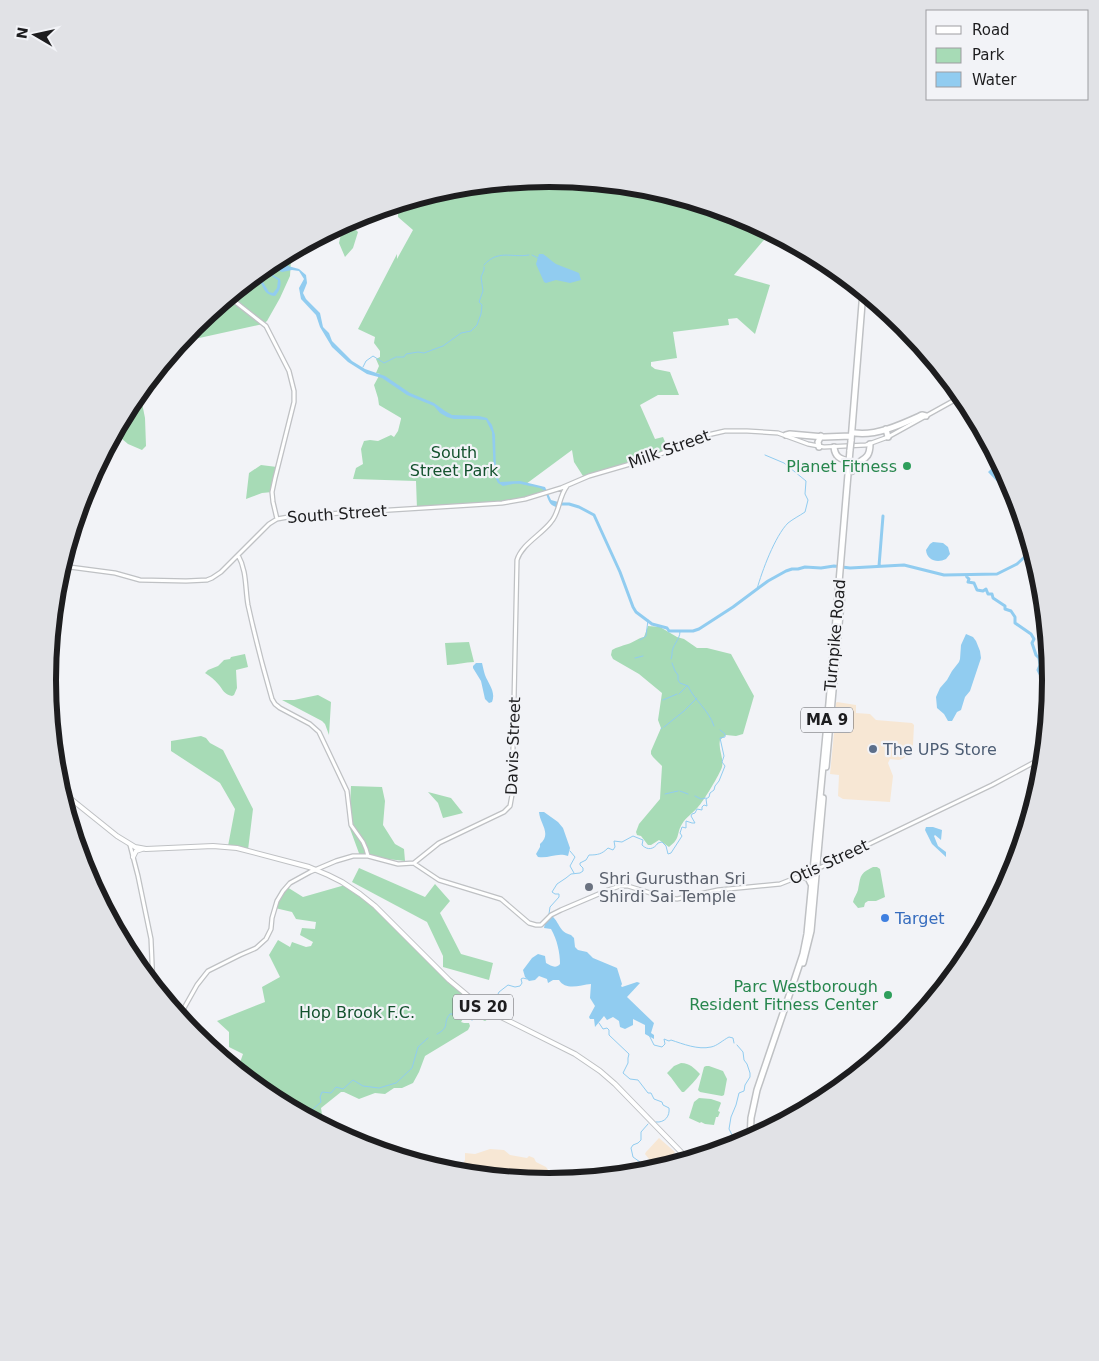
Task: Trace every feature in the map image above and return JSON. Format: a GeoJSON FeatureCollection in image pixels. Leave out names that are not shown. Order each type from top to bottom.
{"type":"FeatureCollection","features":[{"type":"Feature","properties":{"kind":"highway","name":"Turnpike Road"},"geometry":{"type":"LineString","coordinates":[[797,978],[810,937],[863,300]]}},
{"type":"Feature","properties":{"kind":"highway"},"geometry":{"type":"LineString","coordinates":[[786,435],[853,438],[864,433],[886,429],[922,415],[926,416]]}},
{"type":"Feature","properties":{"kind":"highway"},"geometry":{"type":"LineString","coordinates":[[886,429],[888,437]]}},
{"type":"Feature","properties":{"kind":"highway"},"geometry":{"type":"LineString","coordinates":[[819,447],[818,442],[821,436]]}},
{"type":"Feature","properties":{"kind":"highway"},"geometry":{"type":"LineString","coordinates":[[852,471],[855,465],[869,455],[870,444]]}},
{"type":"Feature","properties":{"kind":"highway"},"geometry":{"type":"LineString","coordinates":[[834,447],[838,458],[851,454],[856,460],[861,461]]}},
{"type":"Feature","properties":{"kind":"highway","name":"Turnpike Road"},"geometry":{"type":"LineString","coordinates":[[797,978],[806,938],[818,857],[832,710],[842,567],[852,471],[851,454]]}},
{"type":"Feature","properties":{"kind":"highway"},"geometry":{"type":"LineString","coordinates":[[832,710],[840,721]]}},
{"type":"Feature","properties":{"kind":"highway"},"geometry":{"type":"LineString","coordinates":[[818,857],[820,862],[826,864]]}},
{"type":"Feature","properties":{"kind":"highway"},"geometry":{"type":"LineString","coordinates":[[801,876],[809,878],[812,888]]}},
{"type":"Feature","properties":{"kind":"highway","name":"MA 9"},"geometry":{"type":"LineString","coordinates":[[750,1131],[757,1090],[797,978]]}},
{"type":"Feature","properties":{"kind":"highway","name":"MA 9"},"geometry":{"type":"LineString","coordinates":[[752,1130],[759,1093],[797,978]]}},
{"type":"Feature","properties":{"kind":"main road","name":"US 20"},"geometry":{"type":"LineString","coordinates":[[71,799],[117,836],[130,845],[142,849],[228,846],[306,866],[328,875],[349,887],[367,899],[449,980],[473,1000],[495,1014],[575,1054],[600,1071],[684,1155]]}},
{"type":"Feature","properties":{"kind":"main road"},"geometry":{"type":"LineString","coordinates":[[133,857],[135,852],[142,849]]}},
{"type":"Feature","properties":{"kind":"street"},"geometry":{"type":"LineString","coordinates":[[235,301],[266,326],[287,364],[294,391],[293,406],[272,492],[272,502],[277,519]]}},
{"type":"Feature","properties":{"kind":"street","name":"Milk Street"},"geometry":{"type":"LineString","coordinates":[[567,485],[589,476],[651,458],[694,439],[714,433],[747,431],[775,433],[819,447],[870,444],[888,437],[955,400]]}},
{"type":"Feature","properties":{"kind":"street","name":"Davis Street"},"geometry":{"type":"LineString","coordinates":[[414,863],[439,843],[499,816],[510,806],[513,769],[517,562],[521,552],[552,522],[556,514],[562,489],[567,485]]}},
{"type":"Feature","properties":{"kind":"street","name":"South Street"},"geometry":{"type":"LineString","coordinates":[[70,567],[115,573],[140,580],[201,581],[218,575],[263,530],[277,519],[294,516],[502,503],[562,489]]}},
{"type":"Feature","properties":{"kind":"street"},"geometry":{"type":"LineString","coordinates":[[238,555],[246,579],[246,591],[254,630],[272,699],[280,708],[310,724],[318,732],[347,791],[351,825],[363,842],[368,856]]}},
{"type":"Feature","properties":{"kind":"street","name":"Otis Street"},"geometry":{"type":"LineString","coordinates":[[414,863],[439,880],[501,899],[530,924],[536,925],[541,924],[550,915],[620,886],[628,886],[663,897],[677,898],[724,890],[780,884],[815,870],[1001,781],[1036,762]]}},
{"type":"Feature","properties":{"kind":"street"},"geometry":{"type":"LineString","coordinates":[[130,845],[140,882],[152,945],[153,974]]}},
{"type":"Feature","properties":{"kind":"street"},"geometry":{"type":"LineString","coordinates":[[183,1010],[197,984],[208,971],[240,954],[256,948],[266,939],[271,929],[273,912],[283,891],[290,883],[348,857],[368,856],[398,864],[414,863]]}},
{"type":"Feature","properties":{"kind":"street"},"geometry":{"type":"LineString","coordinates":[[306,866],[309,870],[307,874]]}},
{"type":"Feature","properties":{"kind":"street"},"geometry":{"type":"LineString","coordinates":[[325,866],[324,871],[328,875]]}},
{"type":"Feature","properties":{"kind":"shaded area"},"geometry":{"type":"Polygon","coordinates":[[[837,702],[856,705],[856,713],[870,714],[876,720],[912,723],[914,725],[913,745],[909,752],[904,758],[899,760],[890,759],[888,763],[893,776],[890,802],[843,799],[838,796],[839,775],[830,774],[834,733],[840,717],[835,712],[837,702]]]}},
{"type":"Feature","properties":{"kind":"shaded area"},"geometry":{"type":"Polygon","coordinates":[[[659,1138],[675,1152],[670,1159],[652,1163],[645,1154],[659,1138]]]}},
{"type":"Feature","properties":{"kind":"shaded area"},"geometry":{"type":"Polygon","coordinates":[[[490,1149],[504,1150],[510,1155],[527,1158],[529,1156],[546,1167],[548,1174],[485,1170],[462,1166],[465,1160],[465,1153],[475,1154],[490,1149]]]}},
{"type":"Feature","properties":{"kind":"green space","name":"South Street Park"},"geometry":{"type":"Polygon","coordinates":[[[550,187],[614,191],[677,204],[708,213],[766,237],[734,275],[770,285],[755,334],[737,318],[728,319],[729,325],[673,332],[677,358],[651,362],[651,366],[655,369],[670,372],[679,395],[658,395],[640,405],[655,439],[663,437],[668,449],[648,457],[583,476],[574,462],[572,450],[526,484],[543,488],[547,493],[502,503],[417,509],[416,481],[353,479],[356,468],[363,464],[361,449],[364,441],[378,441],[391,435],[394,437],[398,431],[401,419],[379,405],[374,385],[380,374],[376,373],[379,366],[376,359],[380,357],[380,351],[374,343],[375,337],[358,329],[397,254],[397,259],[413,230],[398,217],[398,211],[485,191],[550,187]]]}},
{"type":"Feature","properties":{"kind":"green space"},"geometry":{"type":"Polygon","coordinates":[[[354,228],[358,232],[353,248],[345,257],[339,243],[341,234],[354,228]]]}},
{"type":"Feature","properties":{"kind":"green space"},"geometry":{"type":"Polygon","coordinates":[[[291,260],[290,276],[280,298],[267,321],[263,324],[194,339],[249,289],[291,260]]]}},
{"type":"Feature","properties":{"kind":"green space"},"geometry":{"type":"Polygon","coordinates":[[[142,402],[145,418],[146,446],[142,450],[128,444],[120,437],[142,402]]]}},
{"type":"Feature","properties":{"kind":"green space"},"geometry":{"type":"Polygon","coordinates":[[[261,465],[277,467],[272,492],[262,493],[246,499],[249,473],[261,465]]]}},
{"type":"Feature","properties":{"kind":"green space"},"geometry":{"type":"Polygon","coordinates":[[[648,626],[660,627],[697,648],[707,648],[731,654],[754,696],[743,734],[736,736],[726,735],[720,740],[721,771],[704,800],[680,827],[677,838],[669,847],[659,840],[648,845],[636,832],[639,824],[660,799],[662,766],[653,757],[651,751],[661,728],[658,720],[662,693],[639,674],[613,659],[611,655],[612,650],[644,637],[648,626]]]}},
{"type":"Feature","properties":{"kind":"green space"},"geometry":{"type":"Polygon","coordinates":[[[469,642],[474,662],[447,665],[445,643],[469,642]]]}},
{"type":"Feature","properties":{"kind":"green space"},"geometry":{"type":"Polygon","coordinates":[[[245,654],[248,667],[236,670],[237,688],[232,696],[225,693],[216,681],[205,673],[218,666],[224,660],[245,654]]]}},
{"type":"Feature","properties":{"kind":"green space"},"geometry":{"type":"Polygon","coordinates":[[[318,695],[331,702],[329,735],[322,721],[282,700],[294,700],[318,695]]]}},
{"type":"Feature","properties":{"kind":"green space"},"geometry":{"type":"Polygon","coordinates":[[[201,736],[223,750],[253,809],[248,850],[228,846],[235,809],[220,783],[171,751],[171,741],[201,736]]]}},
{"type":"Feature","properties":{"kind":"green space"},"geometry":{"type":"Polygon","coordinates":[[[351,786],[382,787],[385,801],[383,825],[395,844],[404,849],[405,861],[360,856],[349,826],[351,786]]]}},
{"type":"Feature","properties":{"kind":"green space"},"geometry":{"type":"Polygon","coordinates":[[[428,792],[451,798],[463,813],[443,818],[438,803],[428,792]]]}},
{"type":"Feature","properties":{"kind":"green space"},"geometry":{"type":"Polygon","coordinates":[[[873,867],[880,869],[885,897],[876,901],[868,901],[864,907],[858,908],[853,902],[860,878],[873,867]]]}},
{"type":"Feature","properties":{"kind":"green space","name":"Hop Brook F.C."},"geometry":{"type":"Polygon","coordinates":[[[359,868],[425,897],[435,884],[450,901],[440,913],[461,954],[493,963],[489,980],[443,967],[443,956],[427,922],[352,882],[359,868]]]}},
{"type":"Feature","properties":{"kind":"green space","name":"Hop Brook F.C."},"geometry":{"type":"Polygon","coordinates":[[[345,885],[355,891],[386,917],[402,936],[456,988],[494,1015],[485,1021],[467,1013],[461,1022],[469,1023],[468,1030],[425,1056],[413,1083],[402,1088],[394,1088],[385,1094],[375,1093],[359,1099],[341,1092],[321,1108],[323,1119],[275,1091],[239,1064],[243,1054],[229,1047],[229,1032],[217,1021],[265,1002],[262,987],[280,977],[269,955],[278,940],[290,947],[292,942],[306,947],[311,946],[313,942],[300,935],[302,928],[315,929],[316,922],[296,919],[292,912],[275,908],[287,887],[303,897],[345,885]]]}},
{"type":"Feature","properties":{"kind":"green space"},"geometry":{"type":"Polygon","coordinates":[[[681,1063],[689,1065],[700,1074],[684,1092],[667,1073],[674,1066],[681,1063]]]}},
{"type":"Feature","properties":{"kind":"green space"},"geometry":{"type":"Polygon","coordinates":[[[704,1067],[723,1071],[727,1079],[724,1095],[700,1092],[698,1090],[704,1067]]]}},
{"type":"Feature","properties":{"kind":"green space"},"geometry":{"type":"Polygon","coordinates":[[[699,1098],[711,1099],[721,1103],[718,1111],[720,1112],[718,1117],[716,1117],[714,1125],[700,1123],[689,1118],[694,1102],[699,1098]]]}},
{"type":"Feature","properties":{"kind":"water"},"geometry":{"type":"Polygon","coordinates":[[[539,254],[543,254],[556,264],[579,273],[581,280],[570,283],[556,280],[544,282],[536,264],[539,254]]]}},
{"type":"Feature","properties":{"kind":"water"},"geometry":{"type":"Polygon","coordinates":[[[289,262],[288,266],[299,269],[306,275],[307,283],[303,293],[306,299],[320,313],[323,327],[329,333],[332,341],[352,361],[365,369],[385,376],[410,393],[434,403],[452,415],[487,418],[492,425],[495,435],[496,474],[500,482],[520,481],[545,487],[551,500],[562,503],[562,505],[553,506],[540,488],[519,484],[503,486],[498,483],[494,475],[492,432],[486,420],[447,417],[434,406],[407,395],[382,378],[367,374],[348,362],[332,347],[320,327],[316,315],[301,299],[299,288],[304,279],[299,271],[282,272],[277,270],[273,272],[273,275],[281,281],[280,288],[275,296],[267,293],[260,281],[254,285],[262,280],[269,292],[273,293],[277,288],[278,280],[270,275],[270,273],[275,270],[289,262]]]}},
{"type":"Feature","properties":{"kind":"water"},"geometry":{"type":"Polygon","coordinates":[[[994,467],[1003,488],[988,472],[994,467]]]}},
{"type":"Feature","properties":{"kind":"water"},"geometry":{"type":"Polygon","coordinates":[[[933,542],[943,543],[948,547],[950,554],[946,559],[936,561],[928,557],[926,550],[933,542]]]}},
{"type":"Feature","properties":{"kind":"water"},"geometry":{"type":"Polygon","coordinates":[[[966,634],[973,637],[976,641],[981,658],[970,691],[965,697],[961,710],[957,712],[952,721],[948,721],[937,708],[936,697],[940,688],[959,662],[961,645],[966,634]]]}},
{"type":"Feature","properties":{"kind":"water"},"geometry":{"type":"Polygon","coordinates":[[[476,663],[482,663],[493,692],[492,702],[489,703],[485,699],[481,681],[473,668],[476,663]]]}},
{"type":"Feature","properties":{"kind":"water"},"geometry":{"type":"Polygon","coordinates":[[[539,812],[544,812],[563,828],[570,848],[568,856],[538,857],[536,854],[545,836],[539,812]]]}},
{"type":"Feature","properties":{"kind":"water"},"geometry":{"type":"Polygon","coordinates":[[[926,827],[942,830],[941,840],[934,836],[938,846],[946,852],[946,857],[932,844],[925,830],[926,827]]]}},
{"type":"Feature","properties":{"kind":"water"},"geometry":{"type":"Polygon","coordinates":[[[552,916],[562,930],[574,938],[575,947],[578,950],[587,952],[593,958],[617,968],[622,987],[637,982],[640,983],[627,997],[654,1023],[651,1033],[654,1035],[654,1039],[645,1034],[645,1025],[633,1019],[633,1025],[625,1029],[620,1027],[619,1021],[613,1017],[607,1020],[604,1016],[595,1027],[594,1019],[589,1017],[595,1006],[590,998],[591,984],[569,986],[559,980],[553,980],[548,983],[547,979],[539,976],[535,980],[529,981],[525,977],[523,970],[532,958],[538,954],[545,956],[546,963],[550,965],[555,967],[560,964],[558,946],[553,933],[551,929],[544,928],[545,923],[552,916]]]}},
{"type":"Feature","properties":{"kind":"waterway"},"geometry":{"type":"LineString","coordinates":[[484,265],[494,257],[529,255]]}},
{"type":"Feature","properties":{"kind":"waterway"},"geometry":{"type":"LineString","coordinates":[[532,255],[538,258]]}},
{"type":"Feature","properties":{"kind":"waterway"},"geometry":{"type":"LineString","coordinates":[[397,357],[404,357],[406,354],[418,352],[424,353],[443,346],[461,333],[471,331],[477,325],[481,314],[482,305],[479,302],[483,291],[481,277],[484,267]]}},
{"type":"Feature","properties":{"kind":"waterway"},"geometry":{"type":"LineString","coordinates":[[363,367],[366,361],[373,356],[384,363],[396,357]]}},
{"type":"Feature","properties":{"kind":"waterway"},"geometry":{"type":"LineString","coordinates":[[757,589],[778,536],[788,523],[805,512],[808,500],[805,494],[806,481],[784,463],[765,455]]}},
{"type":"Feature","properties":{"kind":"waterway"},"geometry":{"type":"LineString","coordinates":[[559,504],[579,507],[594,515],[636,612],[652,624],[667,628],[669,631],[693,631],[699,629],[768,581],[792,569],[805,567],[821,568],[834,566],[850,568],[904,565],[944,575],[997,574],[1017,564],[1026,555]]}},
{"type":"Feature","properties":{"kind":"waterway"},"geometry":{"type":"LineString","coordinates":[[879,566],[883,516]]}},
{"type":"Feature","properties":{"kind":"waterway"},"geometry":{"type":"LineString","coordinates":[[966,575],[969,579],[968,582],[974,583],[977,590],[983,591],[986,589],[988,594],[992,594],[993,598],[1005,606],[1005,609],[1011,611],[1015,617],[1015,623],[1031,634],[1034,639],[1032,643],[1039,658],[1040,665],[1038,670],[1043,683]]}},
{"type":"Feature","properties":{"kind":"waterway"},"geometry":{"type":"LineString","coordinates":[[640,640],[646,636],[648,620]]}},
{"type":"Feature","properties":{"kind":"waterway"},"geometry":{"type":"LineString","coordinates":[[671,659],[680,632]]}},
{"type":"Feature","properties":{"kind":"waterway"},"geometry":{"type":"LineString","coordinates":[[635,658],[643,656]]}},
{"type":"Feature","properties":{"kind":"waterway"},"geometry":{"type":"LineString","coordinates":[[672,663],[678,675],[678,680],[680,683],[688,686],[709,715],[714,726]]}},
{"type":"Feature","properties":{"kind":"waterway"},"geometry":{"type":"LineString","coordinates":[[679,694],[687,686]]}},
{"type":"Feature","properties":{"kind":"waterway"},"geometry":{"type":"LineString","coordinates":[[663,700],[677,694]]}},
{"type":"Feature","properties":{"kind":"waterway"},"geometry":{"type":"LineString","coordinates":[[664,727],[697,698]]}},
{"type":"Feature","properties":{"kind":"waterway"},"geometry":{"type":"LineString","coordinates":[[549,914],[550,907],[559,897],[559,894],[552,892],[557,884],[571,874],[583,871],[580,863],[586,860],[589,855],[600,854],[608,848],[613,850],[615,847],[614,841],[622,842],[633,836],[643,840],[642,845],[649,849],[662,842],[666,846],[668,854],[671,853],[682,836],[680,833],[682,827],[686,828],[686,821],[695,823],[691,816],[692,814],[697,809],[702,810],[704,805],[707,806],[706,799],[714,790],[725,766],[722,762],[724,756],[720,738],[725,737],[725,734],[720,730]]}},
{"type":"Feature","properties":{"kind":"waterway"},"geometry":{"type":"LineString","coordinates":[[665,794],[678,791]]}},
{"type":"Feature","properties":{"kind":"waterway"},"geometry":{"type":"LineString","coordinates":[[680,791],[688,794]]}},
{"type":"Feature","properties":{"kind":"waterway"},"geometry":{"type":"LineString","coordinates":[[695,796],[701,799],[706,798]]}},
{"type":"Feature","properties":{"kind":"waterway"},"geometry":{"type":"LineString","coordinates":[[570,851],[575,857],[570,866],[574,873]]}},
{"type":"Feature","properties":{"kind":"waterway"},"geometry":{"type":"LineString","coordinates":[[500,1013],[502,1005],[496,998],[499,992],[508,985],[520,986],[522,983],[521,979],[527,979]]}},
{"type":"Feature","properties":{"kind":"waterway"},"geometry":{"type":"LineString","coordinates":[[437,1034],[444,1029],[450,1014],[454,1014],[458,1018],[464,1017],[472,1020],[484,1015],[494,1017]]}},
{"type":"Feature","properties":{"kind":"waterway"},"geometry":{"type":"LineString","coordinates":[[599,1023],[603,1029],[607,1028],[609,1030],[609,1035],[629,1054],[628,1063],[623,1073],[630,1079],[638,1080],[648,1093],[651,1093],[654,1099],[662,1102],[663,1105],[669,1108],[669,1114],[666,1118],[656,1122]]}},
{"type":"Feature","properties":{"kind":"waterway"},"geometry":{"type":"LineString","coordinates":[[649,1035],[654,1045],[662,1047],[665,1044],[664,1039],[701,1048],[713,1046],[729,1037],[733,1038],[734,1043]]}},
{"type":"Feature","properties":{"kind":"waterway"},"geometry":{"type":"LineString","coordinates":[[311,1112],[321,1102],[322,1092],[331,1093],[336,1087],[343,1089],[353,1080],[363,1086],[379,1088],[396,1083],[412,1068],[418,1047],[428,1038]]}},
{"type":"Feature","properties":{"kind":"waterway"},"geometry":{"type":"LineString","coordinates":[[731,1139],[729,1129],[731,1117],[739,1093],[744,1091],[750,1077],[743,1052],[737,1045]]}},
{"type":"Feature","properties":{"kind":"waterway"},"geometry":{"type":"LineString","coordinates":[[642,1165],[633,1157],[631,1148],[641,1140],[641,1132],[648,1124]]}},
{"type":"Feature","properties":{"kind":"place","name":"Planet Fitness"},"geometry":{"type":"Point","coordinates":[907,466]}},
{"type":"Feature","properties":{"kind":"place","name":"The UPS Store"},"geometry":{"type":"Point","coordinates":[873,749]}},
{"type":"Feature","properties":{"kind":"place","name":"Shri Gurusthan Sri Shirdi Sai Temple"},"geometry":{"type":"Point","coordinates":[589,887]}},
{"type":"Feature","properties":{"kind":"place","name":"Target"},"geometry":{"type":"Point","coordinates":[885,918]}},
{"type":"Feature","properties":{"kind":"place","name":"Parc Westborough Resident Fitness Center"},"geometry":{"type":"Point","coordinates":[888,995]}}]}
